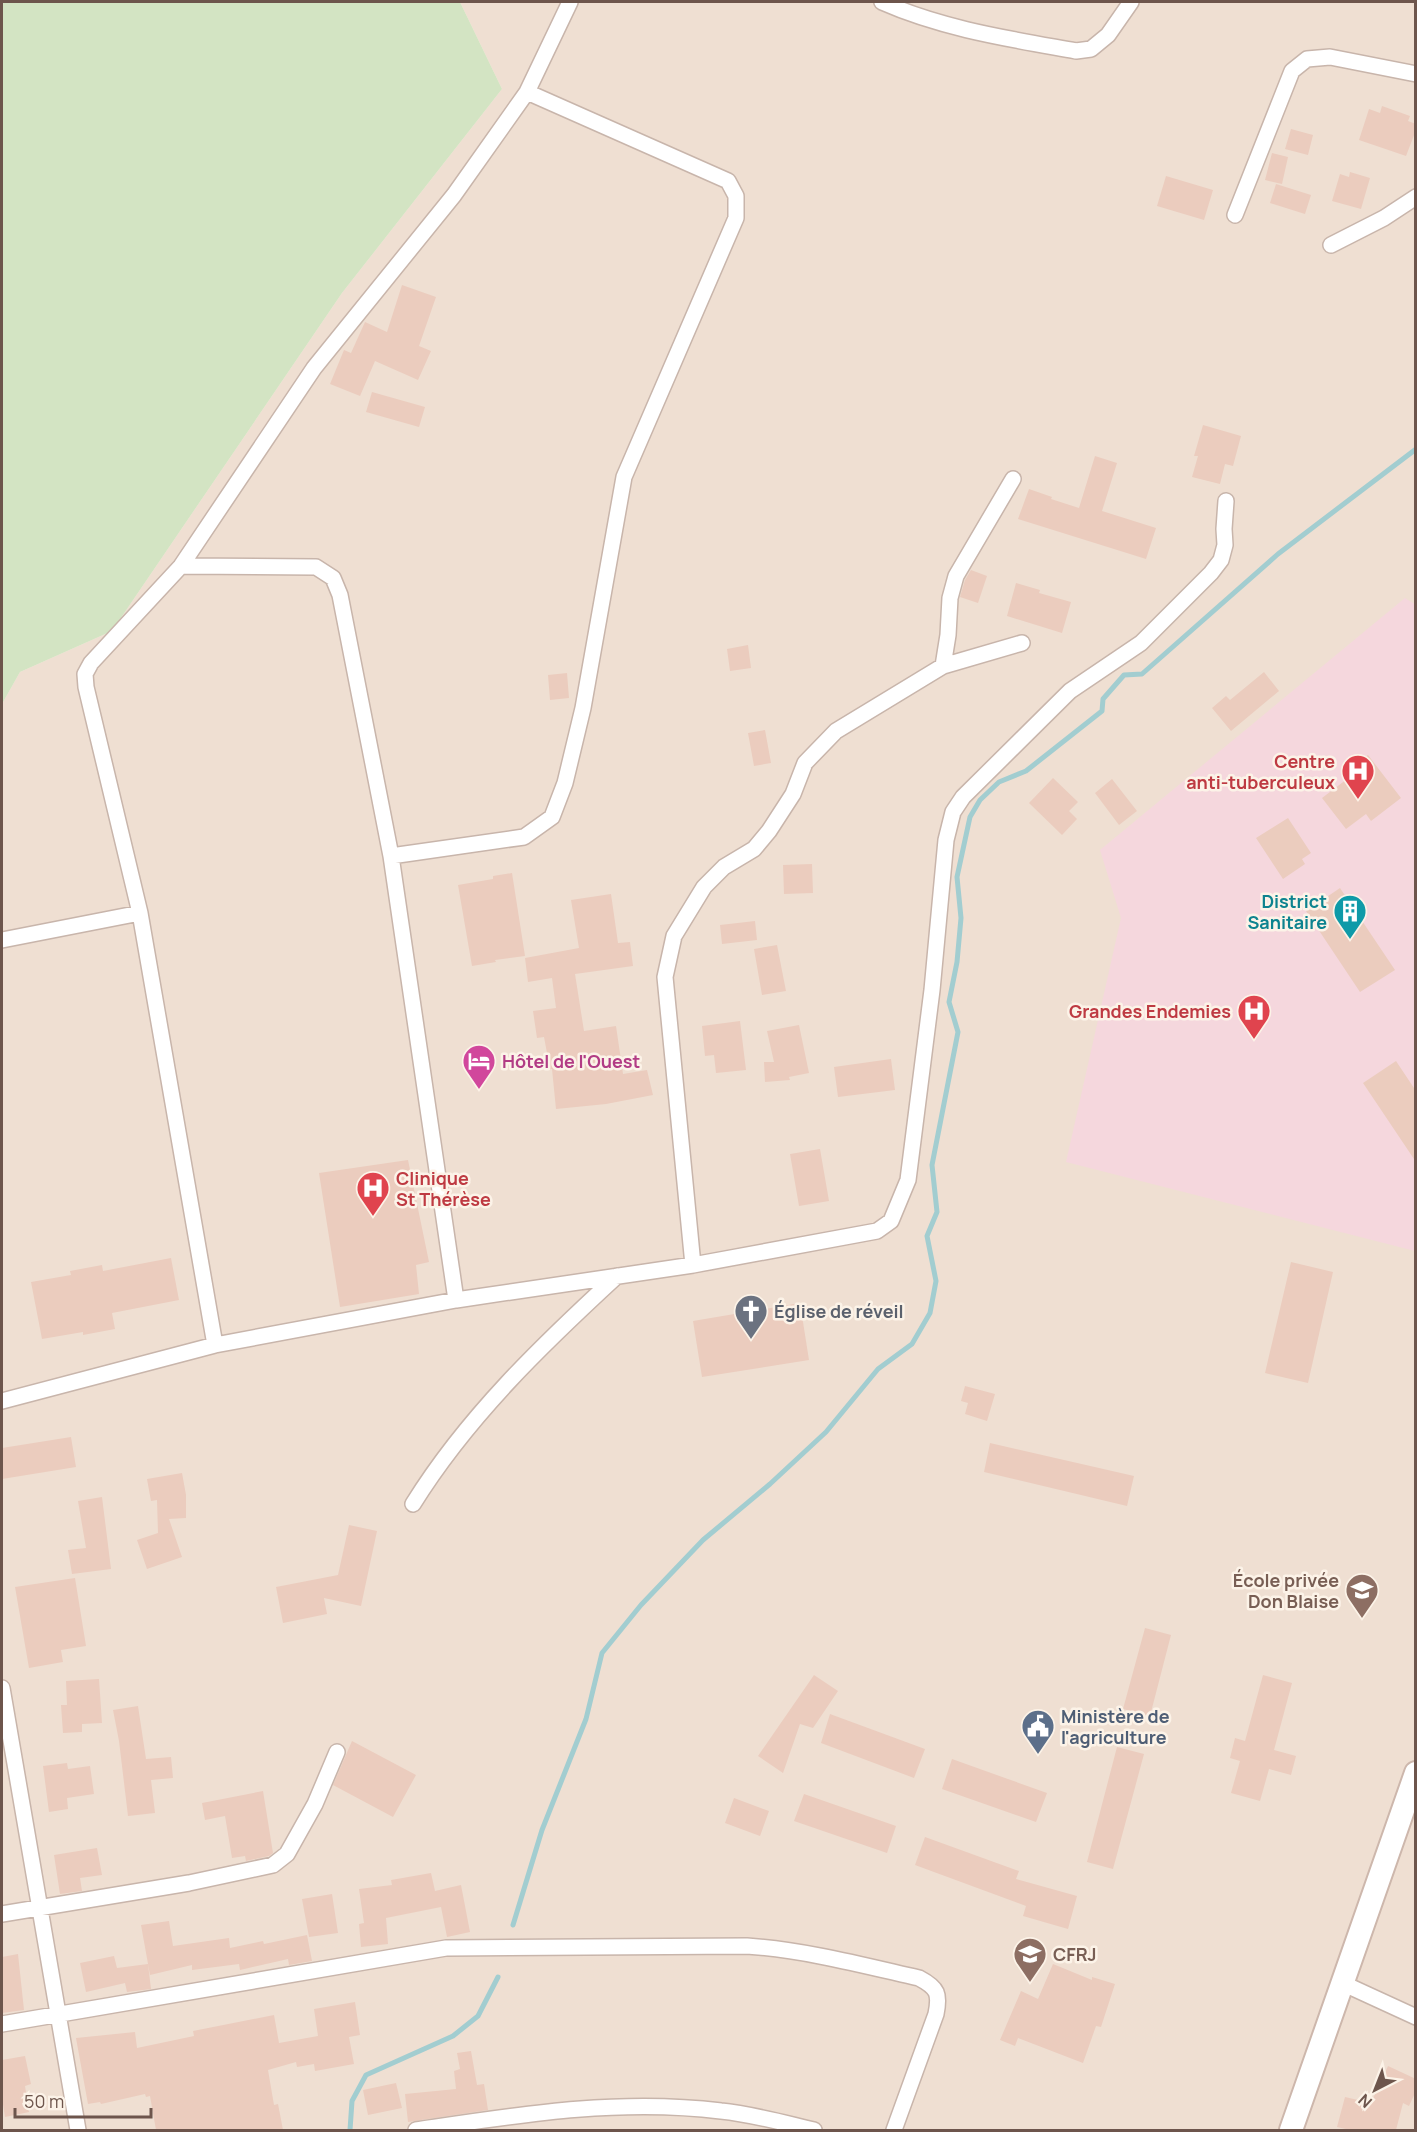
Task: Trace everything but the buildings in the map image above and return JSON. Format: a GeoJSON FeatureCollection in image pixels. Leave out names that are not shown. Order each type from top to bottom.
{"type":"FeatureCollection","features":[{"type":"Feature","properties":{"kind":"main road"},"geometry":{"type":"LineString","coordinates":[[1291,2130],[1416,1773]]}},
{"type":"Feature","properties":{"kind":"street"},"geometry":{"type":"LineString","coordinates":[[215,1345],[140,913],[86,687],[85,674],[91,663],[181,566],[314,368],[454,195],[527,92],[570,2]]}},
{"type":"Feature","properties":{"kind":"street"},"geometry":{"type":"LineString","coordinates":[[882,2],[908,13],[967,30],[1076,51],[1091,49],[1108,35],[1131,2]]}},
{"type":"Feature","properties":{"kind":"street"},"geometry":{"type":"LineString","coordinates":[[1235,215],[1292,71],[1307,59],[1330,57],[1416,74]]}},
{"type":"Feature","properties":{"kind":"street"},"geometry":{"type":"LineString","coordinates":[[391,856],[524,837],[552,817],[566,783],[583,708],[624,477],[736,218],[736,196],[728,181],[527,92]]}},
{"type":"Feature","properties":{"kind":"street"},"geometry":{"type":"LineString","coordinates":[[1331,245],[1384,218],[1416,197]]}},
{"type":"Feature","properties":{"kind":"street"},"geometry":{"type":"LineString","coordinates":[[943,666],[950,598],[956,576],[1013,479]]}},
{"type":"Feature","properties":{"kind":"street"},"geometry":{"type":"LineString","coordinates":[[2,1401],[215,1345],[456,1300],[693,1265],[808,1245],[877,1231],[891,1221],[905,1188],[910,1168],[932,990],[946,840],[953,812],[963,797],[1070,691],[1141,643],[1211,573],[1221,560],[1225,545],[1226,501]]}},
{"type":"Feature","properties":{"kind":"street"},"geometry":{"type":"LineString","coordinates":[[181,566],[316,567],[333,578],[340,595],[391,856],[456,1300]]}},
{"type":"Feature","properties":{"kind":"street"},"geometry":{"type":"LineString","coordinates":[[693,1265],[665,977],[674,936],[704,887],[724,867],[754,849],[769,831],[793,794],[805,763],[836,732],[943,666],[1022,643]]}},
{"type":"Feature","properties":{"kind":"street"},"geometry":{"type":"LineString","coordinates":[[2,940],[140,913]]}},
{"type":"Feature","properties":{"kind":"street"},"geometry":{"type":"LineString","coordinates":[[413,1504],[435,1468],[463,1432],[568,1321],[617,1276]]}},
{"type":"Feature","properties":{"kind":"street"},"geometry":{"type":"LineString","coordinates":[[2,1688],[78,2130]]}},
{"type":"Feature","properties":{"kind":"street"},"geometry":{"type":"LineString","coordinates":[[2,1914],[189,1883],[273,1865],[287,1854],[315,1804],[337,1752]]}},
{"type":"Feature","properties":{"kind":"street"},"geometry":{"type":"LineString","coordinates":[[2,2024],[446,1948],[747,1946],[794,1951],[919,1978],[929,1983],[935,1990],[939,1998],[936,2014],[894,2130]]}},
{"type":"Feature","properties":{"kind":"street"},"geometry":{"type":"LineString","coordinates":[[1342,1983],[1416,2017]]}},
{"type":"Feature","properties":{"kind":"street"},"geometry":{"type":"LineString","coordinates":[[416,2130],[572,2109],[675,2107],[722,2111],[814,2130]]}},
{"type":"Feature","properties":{"kind":"shaded area"},"geometry":{"type":"Polygon","coordinates":[[[460,2],[1415,2],[1415,2130],[2,2130],[2,704],[20,672],[112,631],[342,293],[502,89],[460,2]]]}},
{"type":"Feature","properties":{"kind":"shaded area","name":"Grandes Endemies"},"geometry":{"type":"Polygon","coordinates":[[[1405,598],[1416,605],[1415,1251],[1066,1162],[1121,918],[1100,850],[1405,598]]]}},
{"type":"Feature","properties":{"kind":"green space"},"geometry":{"type":"Polygon","coordinates":[[[2,2],[460,2],[502,89],[342,293],[112,631],[20,672],[2,704],[2,2]]]}},
{"type":"Feature","properties":{"kind":"waterway"},"geometry":{"type":"LineString","coordinates":[[513,1925],[542,1830],[586,1719],[602,1653],[641,1605],[703,1540],[770,1484],[826,1432],[878,1369],[912,1344],[930,1313],[936,1281],[927,1236],[937,1212],[932,1165],[958,1032],[949,1002],[957,962],[961,918],[957,877],[970,817],[980,800],[999,782],[1026,771],[1102,711],[1103,699],[1124,675],[1142,674],[1278,554],[1416,449]]}},
{"type":"Feature","properties":{"kind":"waterway"},"geometry":{"type":"LineString","coordinates":[[350,2130],[352,2101],[366,2075],[453,2036],[478,2016],[498,1977]]}},
{"type":"Feature","properties":{"kind":"place","name":"Centre anti-tuberculeux"},"geometry":{"type":"Point","coordinates":[1358,800]}},
{"type":"Feature","properties":{"kind":"place","name":"District Sanitaire"},"geometry":{"type":"Point","coordinates":[1350,940]}},
{"type":"Feature","properties":{"kind":"place","name":"Grandes Endemies"},"geometry":{"type":"Point","coordinates":[1254,1040]}},
{"type":"Feature","properties":{"kind":"place","name":"Hôtel de l'Ouest"},"geometry":{"type":"Point","coordinates":[479,1090]}},
{"type":"Feature","properties":{"kind":"place","name":"Clinique St Thérèse"},"geometry":{"type":"Point","coordinates":[373,1217]}},
{"type":"Feature","properties":{"kind":"place","name":"Église de réveil"},"geometry":{"type":"Point","coordinates":[751,1340]}},
{"type":"Feature","properties":{"kind":"place","name":"École privée Don Blaise"},"geometry":{"type":"Point","coordinates":[1362,1619]}},
{"type":"Feature","properties":{"kind":"place","name":"Ministère de l'agriculture"},"geometry":{"type":"Point","coordinates":[1038,1755]}},
{"type":"Feature","properties":{"kind":"place","name":"CFRJ"},"geometry":{"type":"Point","coordinates":[1030,1983]}}]}
